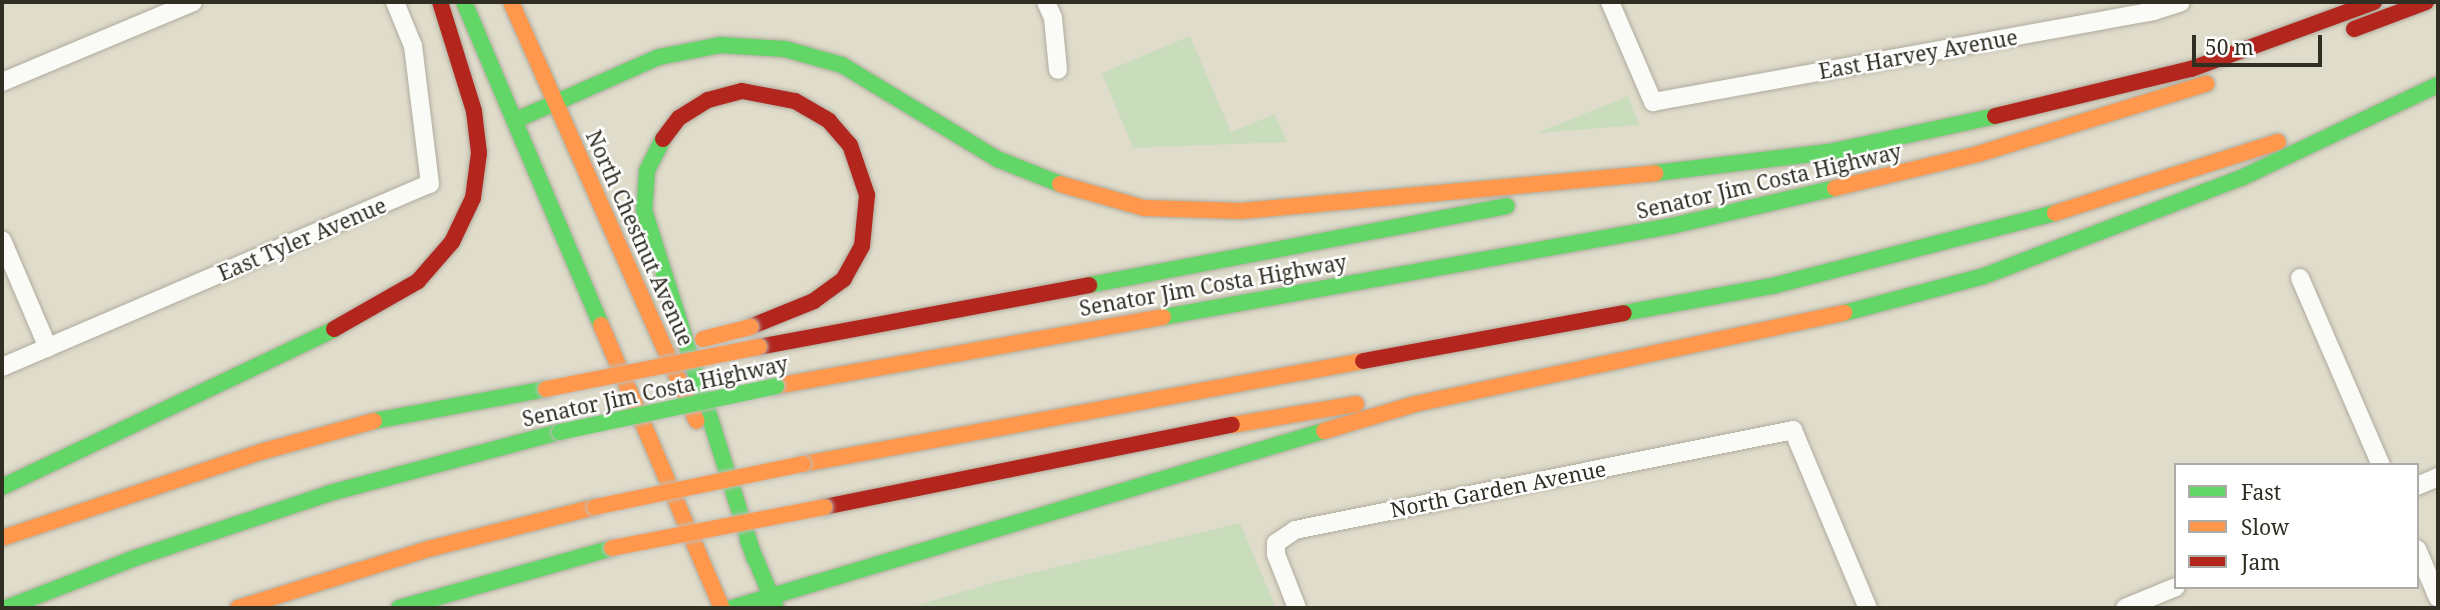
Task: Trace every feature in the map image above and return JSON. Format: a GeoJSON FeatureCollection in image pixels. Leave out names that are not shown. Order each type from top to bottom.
{"type":"FeatureCollection","features":[{"type":"Feature","properties":{"kind":"main road"},"geometry":{"type":"LineString","coordinates":[[2,487],[372,311],[418,281],[435,264],[452,242],[473,198],[479,153],[474,111],[440,2]]}},
{"type":"Feature","properties":{"kind":"main road"},"geometry":{"type":"LineString","coordinates":[[464,2],[722,608]]}},
{"type":"Feature","properties":{"kind":"main road","name":"North Chestnut Avenue"},"geometry":{"type":"LineString","coordinates":[[510,2],[556,101],[774,602]]}},
{"type":"Feature","properties":{"kind":"main road"},"geometry":{"type":"LineString","coordinates":[[2,538],[264,451],[413,411],[544,384],[759,347],[1531,203],[1905,138],[2082,97],[2237,54],[2374,2]]}},
{"type":"Feature","properties":{"kind":"main road"},"geometry":{"type":"LineString","coordinates":[[2340,34],[2426,2]]}},
{"type":"Feature","properties":{"kind":"main road"},"geometry":{"type":"LineString","coordinates":[[516,120],[637,65],[680,52],[720,45],[785,49],[842,65],[997,159],[1039,178],[1117,203],[1169,211],[1241,211],[1380,201],[1741,165]]}},
{"type":"Feature","properties":{"kind":"main road","name":"Senator Jim Costa Highway"},"geometry":{"type":"LineString","coordinates":[[6,608],[135,558],[330,493],[560,432],[776,386],[1671,226],[1978,154],[2228,76]]}},
{"type":"Feature","properties":{"kind":"main road"},"geometry":{"type":"LineString","coordinates":[[399,608],[612,548],[1130,443],[1541,374],[1831,316],[1984,276],[2241,178],[2438,82]]}},
{"type":"Feature","properties":{"kind":"main road"},"geometry":{"type":"LineString","coordinates":[[238,608],[432,548],[595,506],[803,464],[1763,287],[1906,254],[2150,185],[2438,82]]}},
{"type":"Feature","properties":{"kind":"main road"},"geometry":{"type":"LineString","coordinates":[[544,384],[750,327],[814,302],[844,279],[862,246],[867,195],[850,145],[829,121],[796,100],[742,91],[693,108],[666,133],[647,171],[643,210],[755,559]]}},
{"type":"Feature","properties":{"kind":"main road"},"geometry":{"type":"LineString","coordinates":[[732,608],[774,602],[1353,422],[1541,374]]}},
{"type":"Feature","properties":{"kind":"street"},"geometry":{"type":"LineString","coordinates":[[2,82],[193,2]]}},
{"type":"Feature","properties":{"kind":"street","name":"East Tyler Avenue"},"geometry":{"type":"LineString","coordinates":[[2,367],[430,184],[413,46],[395,2]]}},
{"type":"Feature","properties":{"kind":"street"},"geometry":{"type":"LineString","coordinates":[[1046,2],[1053,18],[1058,70]]}},
{"type":"Feature","properties":{"kind":"street","name":"East Harvey Avenue"},"geometry":{"type":"LineString","coordinates":[[1610,2],[1653,102],[2154,11],[2181,2]]}},
{"type":"Feature","properties":{"kind":"street"},"geometry":{"type":"LineString","coordinates":[[2,240],[48,348]]}},
{"type":"Feature","properties":{"kind":"street"},"geometry":{"type":"LineString","coordinates":[[2300,278],[2380,463]]}},
{"type":"Feature","properties":{"kind":"street","name":"North Garden Avenue"},"geometry":{"type":"LineString","coordinates":[[1297,608],[1276,554],[1276,544],[1296,530],[1793,430],[1868,608]]}},
{"type":"Feature","properties":{"kind":"street"},"geometry":{"type":"LineString","coordinates":[[2419,485],[2438,477]]}},
{"type":"Feature","properties":{"kind":"street"},"geometry":{"type":"LineString","coordinates":[[2419,554],[2438,598]]}},
{"type":"Feature","properties":{"kind":"street"},"geometry":{"type":"LineString","coordinates":[[2125,608],[2174,588]]}},
{"type":"Feature","properties":{"kind":"green space"},"geometry":{"type":"Polygon","coordinates":[[[1190,36],[1231,132],[1275,114],[1287,142],[1133,148],[1102,73],[1190,36]]]}},
{"type":"Feature","properties":{"kind":"green space"},"geometry":{"type":"Polygon","coordinates":[[[1628,96],[1639,125],[1537,133],[1628,96]]]}},
{"type":"Feature","properties":{"kind":"green space"},"geometry":{"type":"Polygon","coordinates":[[[1240,523],[1276,608],[907,608],[1003,580],[1240,523]]]}},
{"type":"Feature","properties":{"kind":"traffic: fast"},"geometry":{"type":"LineString","coordinates":[[464,2],[601,325]]}},
{"type":"Feature","properties":{"kind":"traffic: fast"},"geometry":{"type":"LineString","coordinates":[[516,120],[659,57],[720,45],[785,49],[842,65],[997,159],[1060,184]]}},
{"type":"Feature","properties":{"kind":"traffic: fast"},"geometry":{"type":"LineString","coordinates":[[1844,313],[1984,276],[2241,178],[2438,85]]}},
{"type":"Feature","properties":{"kind":"traffic: fast"},"geometry":{"type":"LineString","coordinates":[[1655,173],[1829,152],[1995,116]]}},
{"type":"Feature","properties":{"kind":"traffic: fast"},"geometry":{"type":"LineString","coordinates":[[663,139],[647,171],[644,210],[755,559]]}},
{"type":"Feature","properties":{"kind":"traffic: fast"},"geometry":{"type":"LineString","coordinates":[[1163,317],[1671,226],[1835,188]]}},
{"type":"Feature","properties":{"kind":"traffic: fast"},"geometry":{"type":"LineString","coordinates":[[1089,285],[1507,206]]}},
{"type":"Feature","properties":{"kind":"traffic: fast"},"geometry":{"type":"LineString","coordinates":[[1624,313],[1776,285],[2055,213]]}},
{"type":"Feature","properties":{"kind":"traffic: fast"},"geometry":{"type":"LineString","coordinates":[[2,487],[334,329]]}},
{"type":"Feature","properties":{"kind":"traffic: fast"},"geometry":{"type":"LineString","coordinates":[[560,432],[776,386]]}},
{"type":"Feature","properties":{"kind":"traffic: fast"},"geometry":{"type":"LineString","coordinates":[[374,421],[546,389]]}},
{"type":"Feature","properties":{"kind":"traffic: fast"},"geometry":{"type":"LineString","coordinates":[[732,608],[1324,431]]}},
{"type":"Feature","properties":{"kind":"traffic: fast"},"geometry":{"type":"LineString","coordinates":[[6,608],[135,558],[330,493],[560,432]]}},
{"type":"Feature","properties":{"kind":"traffic: fast"},"geometry":{"type":"LineString","coordinates":[[748,541],[776,608]]}},
{"type":"Feature","properties":{"kind":"traffic: fast"},"geometry":{"type":"LineString","coordinates":[[399,608],[612,548]]}},
{"type":"Feature","properties":{"kind":"traffic: slow"},"geometry":{"type":"LineString","coordinates":[[511,2],[697,421]]}},
{"type":"Feature","properties":{"kind":"traffic: slow"},"geometry":{"type":"LineString","coordinates":[[1835,188],[1978,154],[2206,84]]}},
{"type":"Feature","properties":{"kind":"traffic: slow"},"geometry":{"type":"LineString","coordinates":[[2055,213],[2278,142]]}},
{"type":"Feature","properties":{"kind":"traffic: slow"},"geometry":{"type":"LineString","coordinates":[[1060,184],[1144,208],[1241,211],[1655,173]]}},
{"type":"Feature","properties":{"kind":"traffic: slow"},"geometry":{"type":"LineString","coordinates":[[1324,431],[1415,404],[1844,313]]}},
{"type":"Feature","properties":{"kind":"traffic: slow"},"geometry":{"type":"LineString","coordinates":[[776,386],[1163,317]]}},
{"type":"Feature","properties":{"kind":"traffic: slow"},"geometry":{"type":"LineString","coordinates":[[601,325],[722,608]]}},
{"type":"Feature","properties":{"kind":"traffic: slow"},"geometry":{"type":"LineString","coordinates":[[703,339],[750,327]]}},
{"type":"Feature","properties":{"kind":"traffic: slow"},"geometry":{"type":"LineString","coordinates":[[546,389],[759,347]]}},
{"type":"Feature","properties":{"kind":"traffic: slow"},"geometry":{"type":"LineString","coordinates":[[803,464],[1363,361]]}},
{"type":"Feature","properties":{"kind":"traffic: slow"},"geometry":{"type":"LineString","coordinates":[[1232,425],[1356,404]]}},
{"type":"Feature","properties":{"kind":"traffic: slow"},"geometry":{"type":"LineString","coordinates":[[2,538],[264,451],[374,421]]}},
{"type":"Feature","properties":{"kind":"traffic: slow"},"geometry":{"type":"LineString","coordinates":[[595,507],[803,464]]}},
{"type":"Feature","properties":{"kind":"traffic: slow"},"geometry":{"type":"LineString","coordinates":[[238,608],[432,548],[595,507]]}},
{"type":"Feature","properties":{"kind":"traffic: slow"},"geometry":{"type":"LineString","coordinates":[[612,548],[824,507]]}},
{"type":"Feature","properties":{"kind":"traffic: jam"},"geometry":{"type":"LineString","coordinates":[[334,329],[418,281],[452,242],[473,198],[479,153],[474,111],[440,2]]}},
{"type":"Feature","properties":{"kind":"traffic: jam"},"geometry":{"type":"LineString","coordinates":[[1995,116],[2191,69],[2374,2]]}},
{"type":"Feature","properties":{"kind":"traffic: jam"},"geometry":{"type":"LineString","coordinates":[[2354,29],[2426,2]]}},
{"type":"Feature","properties":{"kind":"traffic: jam"},"geometry":{"type":"LineString","coordinates":[[663,139],[679,118],[708,100],[742,91],[795,101],[829,121],[850,145],[867,195],[862,246],[844,279],[814,301],[750,327]]}},
{"type":"Feature","properties":{"kind":"traffic: jam"},"geometry":{"type":"LineString","coordinates":[[759,347],[1089,285]]}},
{"type":"Feature","properties":{"kind":"traffic: jam"},"geometry":{"type":"LineString","coordinates":[[1363,361],[1624,313]]}},
{"type":"Feature","properties":{"kind":"traffic: jam"},"geometry":{"type":"LineString","coordinates":[[824,507],[1232,425]]}}]}
